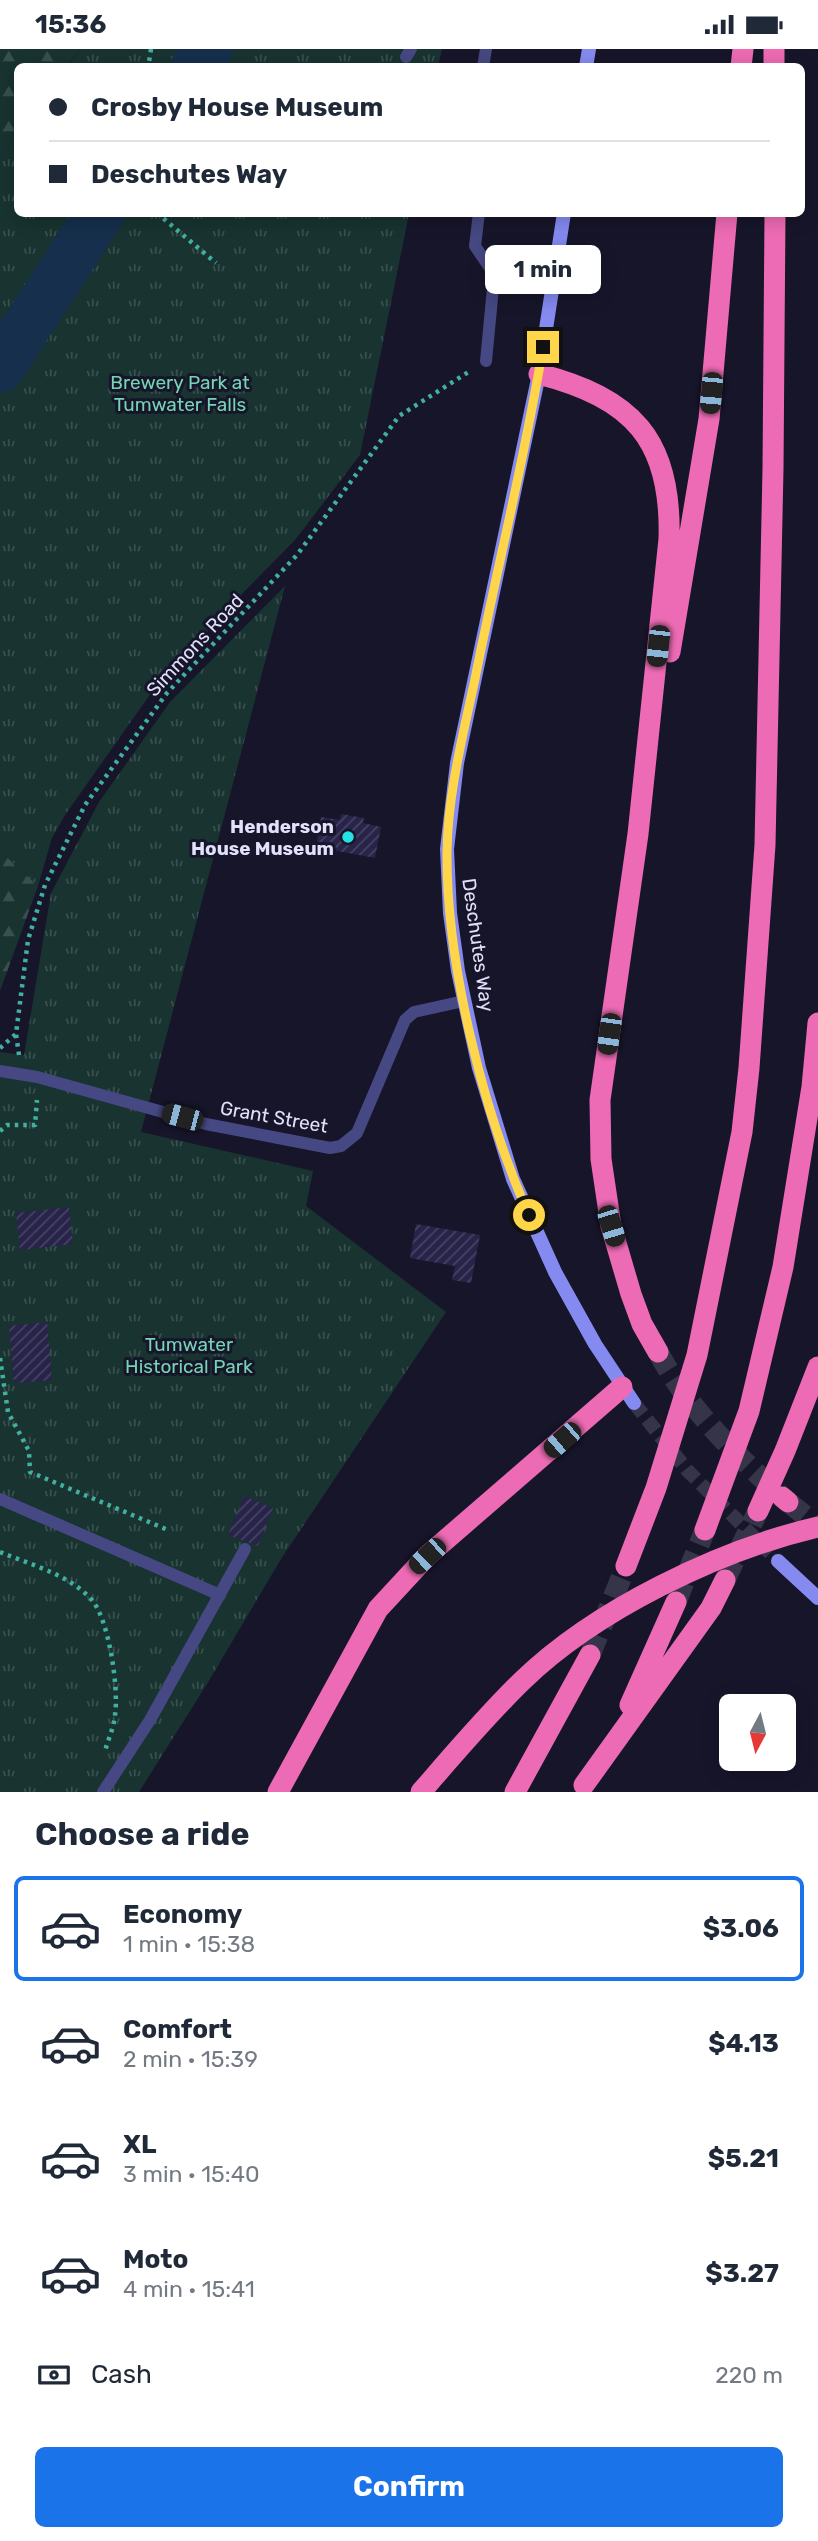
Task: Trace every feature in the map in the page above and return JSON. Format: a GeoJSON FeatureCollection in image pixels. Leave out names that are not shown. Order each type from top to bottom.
{"type":"FeatureCollection","features":[{"type":"Feature","properties":{"kind":"highway"},"geometry":{"type":"LineString","coordinates":[[658,1352],[642,1324],[611,1226],[600,1137],[600,1100],[638,834],[709,419],[727,217]]}},
{"type":"Feature","properties":{"kind":"highway"},"geometry":{"type":"LineString","coordinates":[[626,1566],[656,1488],[697,1355],[742,1132],[765,845],[773,483],[775,217]]}},
{"type":"Feature","properties":{"kind":"highway"},"geometry":{"type":"LineString","coordinates":[[539,374],[589,390],[616,404],[636,422],[649,440],[660,464],[666,489],[670,513],[669,539],[638,834]]}},
{"type":"Feature","properties":{"kind":"highway"},"geometry":{"type":"LineString","coordinates":[[705,1530],[749,1411],[783,1267],[812,1087],[818,1023]]}},
{"type":"Feature","properties":{"kind":"highway"},"geometry":{"type":"LineString","coordinates":[[758,1511],[818,1367]]}},
{"type":"Feature","properties":{"kind":"highway"},"geometry":{"type":"LineString","coordinates":[[278,1792],[378,1609],[427,1556],[628,1395]]}},
{"type":"Feature","properties":{"kind":"highway"},"geometry":{"type":"LineString","coordinates":[[421,1792],[523,1680],[557,1651],[634,1600],[743,1550],[818,1527]]}},
{"type":"Feature","properties":{"kind":"highway"},"geometry":{"type":"LineString","coordinates":[[582,1788],[711,1608],[725,1580]]}},
{"type":"Feature","properties":{"kind":"highway"},"geometry":{"type":"LineString","coordinates":[[582,1788],[634,1697],[676,1602]]}},
{"type":"Feature","properties":{"kind":"highway"},"geometry":{"type":"LineString","coordinates":[[515,1792],[590,1655]]}},
{"type":"Feature","properties":{"kind":"main road","name":"Deschutes Way"},"geometry":{"type":"LineString","coordinates":[[563,217],[539,374],[457,762],[447,849],[450,913],[464,1001],[479,1068],[513,1179],[555,1272],[628,1395]]}},
{"type":"Feature","properties":{"kind":"main road"},"geometry":{"type":"LineString","coordinates":[[778,1561],[818,1598]]}},
{"type":"Feature","properties":{"kind":"lane"},"geometry":{"type":"LineString","coordinates":[[479,217],[475,246],[492,271],[493,288],[486,361]]}},
{"type":"Feature","properties":{"kind":"lane","name":"Grant Street"},"geometry":{"type":"LineString","coordinates":[[0,1071],[37,1077],[206,1124],[330,1148],[341,1146],[357,1133],[405,1020],[414,1012],[464,1001]]}},
{"type":"Feature","properties":{"kind":"lane"},"geometry":{"type":"LineString","coordinates":[[0,1499],[220,1595]]}},
{"type":"Feature","properties":{"kind":"lane"},"geometry":{"type":"LineString","coordinates":[[103,1792],[150,1720],[245,1549]]}},
{"type":"Feature","properties":{"kind":"path"},"geometry":{"type":"LineString","coordinates":[[162,217],[216,263]]}},
{"type":"Feature","properties":{"kind":"path","name":"Simmons Road"},"geometry":{"type":"LineString","coordinates":[[20,1063],[16,1034],[28,940],[40,898],[85,805],[167,692],[297,555],[399,416],[486,361]]}},
{"type":"Feature","properties":{"kind":"path"},"geometry":{"type":"LineString","coordinates":[[0,1048],[16,1034]]}},
{"type":"Feature","properties":{"kind":"path"},"geometry":{"type":"LineString","coordinates":[[0,1131],[7,1125],[35,1125],[37,1100]]}},
{"type":"Feature","properties":{"kind":"path"},"geometry":{"type":"LineString","coordinates":[[0,1358],[8,1412],[29,1451],[30,1472],[168,1530]]}},
{"type":"Feature","properties":{"kind":"path"},"geometry":{"type":"LineString","coordinates":[[0,1552],[64,1578],[93,1600],[107,1632],[114,1673],[115,1715],[103,1758]]}},
{"type":"Feature","properties":{"kind":"green space"},"geometry":{"type":"Polygon","coordinates":[[[0,49],[80,49],[69,63],[14,63],[14,138],[0,158],[0,49]]]}},
{"type":"Feature","properties":{"kind":"green space"},"geometry":{"type":"Polygon","coordinates":[[[80,49],[442,49],[439,63],[70,63],[80,49]]]}},
{"type":"Feature","properties":{"kind":"green space","name":"Brewery Park at Tumwater Falls"},"geometry":{"type":"Polygon","coordinates":[[[14,138],[14,217],[408,217],[360,455],[295,540],[235,601],[149,696],[65,815],[52,838],[38,886],[0,851],[0,158],[14,138]]]}},
{"type":"Feature","properties":{"kind":"green space","name":"Tumwater Historical Park"},"geometry":{"type":"Polygon","coordinates":[[[285,586],[141,1132],[313,1171],[306,1206],[446,1312],[281,1559],[139,1792],[0,1792],[0,1052],[24,1055],[51,893],[99,802],[170,702],[285,586]]]}},
{"type":"Feature","properties":{"kind":"green space"},"geometry":{"type":"Polygon","coordinates":[[[0,851],[38,886],[0,991],[0,851]]]}},
{"type":"Feature","properties":{"kind":"building","name":"Henderson House Museum"},"geometry":{"type":"Polygon","coordinates":[[[341,814],[364,818],[363,823],[381,827],[375,858],[316,847],[321,817],[340,820],[341,814]]]}},
{"type":"Feature","properties":{"kind":"building"},"geometry":{"type":"Polygon","coordinates":[[[69,1207],[73,1244],[20,1250],[16,1213],[69,1207]]]}},
{"type":"Feature","properties":{"kind":"building"},"geometry":{"type":"Polygon","coordinates":[[[416,1224],[480,1235],[471,1283],[452,1280],[455,1266],[410,1258],[416,1224]]]}},
{"type":"Feature","properties":{"kind":"building"},"geometry":{"type":"Polygon","coordinates":[[[47,1322],[52,1380],[14,1383],[9,1326],[47,1322]]]}},
{"type":"Feature","properties":{"kind":"building"},"geometry":{"type":"Polygon","coordinates":[[[244,1496],[273,1508],[258,1546],[228,1535],[244,1496]]]}},
{"type":"Feature","properties":{"kind":"waterway"},"geometry":{"type":"LineString","coordinates":[[198,63],[208,49]]}},
{"type":"Feature","properties":{"kind":"waterway"},"geometry":{"type":"LineString","coordinates":[[0,368],[97,217]]}},
{"type":"Feature","properties":{"kind":"tunnel"},"geometry":{"type":"LineString","coordinates":[[658,1352],[698,1411],[729,1446],[781,1496]]}},
{"type":"Feature","properties":{"kind":"tunnel"},"geometry":{"type":"LineString","coordinates":[[634,1403],[687,1470],[778,1561]]}},
{"type":"Feature","properties":{"kind":"tunnel"},"geometry":{"type":"LineString","coordinates":[[788,1502],[818,1526]]}},
{"type":"Feature","properties":{"kind":"tunnel"},"geometry":{"type":"LineString","coordinates":[[725,1580],[758,1511]]}},
{"type":"Feature","properties":{"kind":"tunnel"},"geometry":{"type":"LineString","coordinates":[[676,1602],[705,1530]]}},
{"type":"Feature","properties":{"kind":"tunnel"},"geometry":{"type":"LineString","coordinates":[[590,1655],[626,1566]]}},
{"type":"Feature","properties":{"kind":"place","name":"Henderson House Museum"},"geometry":{"type":"Point","coordinates":[348,837]}},
{"type":"Feature","properties":{"kind":"route"},"geometry":{"type":"LineString","coordinates":[[529,1215],[513,1179],[479,1068],[458,971],[450,913],[447,849],[457,762],[543,347]]}}]}
